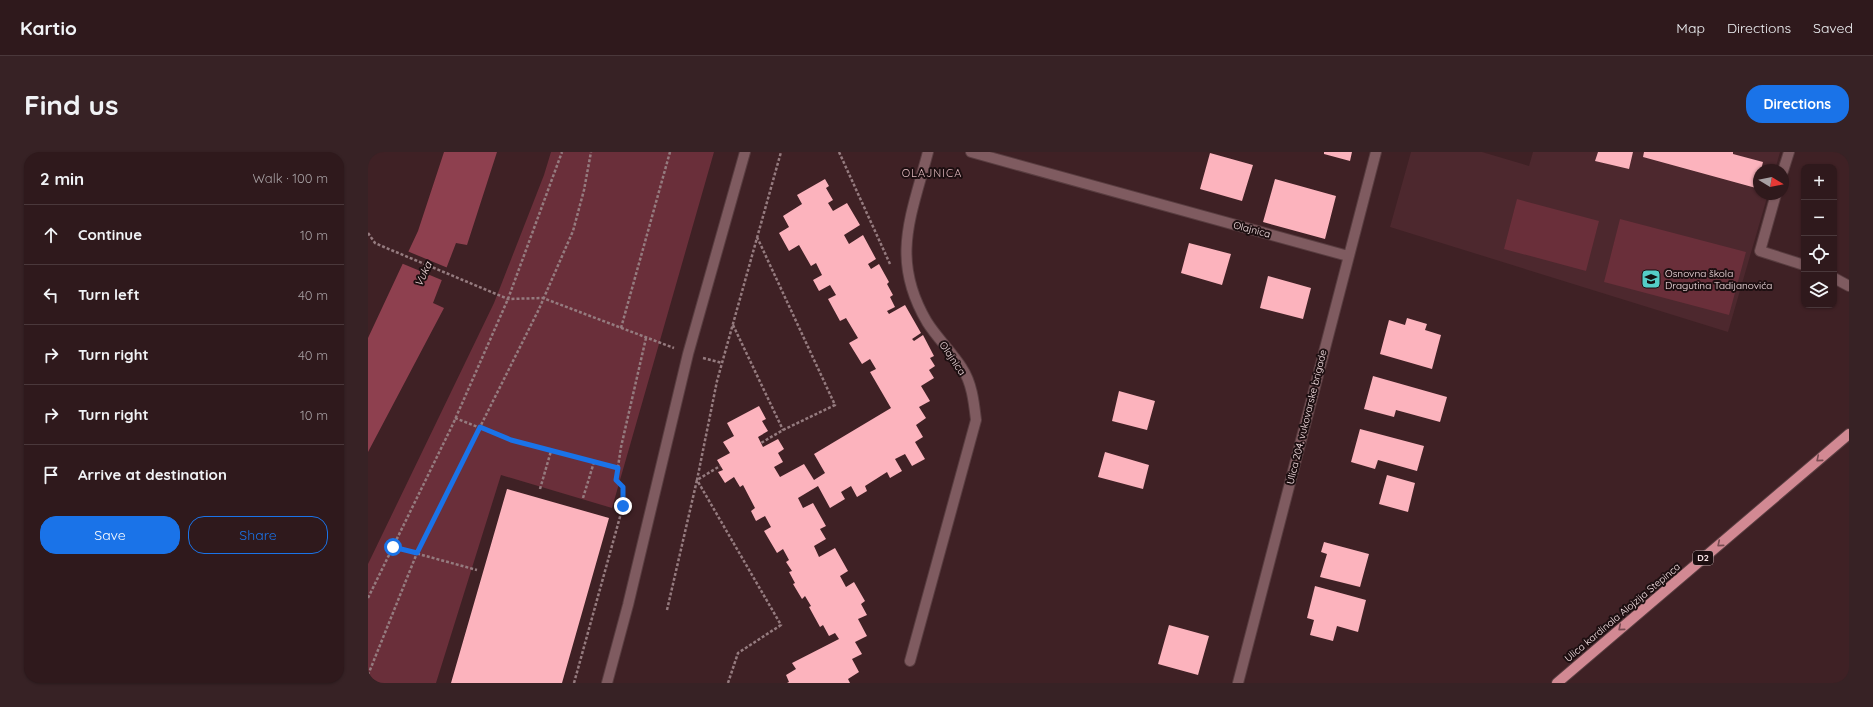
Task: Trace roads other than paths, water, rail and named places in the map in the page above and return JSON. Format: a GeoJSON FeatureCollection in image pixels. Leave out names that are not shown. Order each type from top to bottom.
{"type":"FeatureCollection","features":[{"type":"Feature","properties":{"kind":"main road","name":"Ulica kardinala Alojzija Stepinca"},"geometry":{"type":"LineString","coordinates":[[1557,683],[1849,434]]}},
{"type":"Feature","properties":{"kind":"street"},"geometry":{"type":"LineString","coordinates":[[607,683],[628,605],[688,354],[745,152]]}},
{"type":"Feature","properties":{"kind":"street","name":"Olajnica"},"geometry":{"type":"LineString","coordinates":[[910,661],[976,420],[973,395],[963,369],[928,322],[911,289],[905,262],[906,234],[928,152]]}},
{"type":"Feature","properties":{"kind":"street","name":"Olajnica"},"geometry":{"type":"LineString","coordinates":[[971,152],[1348,256]]}},
{"type":"Feature","properties":{"kind":"street","name":"Ulica 204. vukovarske brigade"},"geometry":{"type":"LineString","coordinates":[[1238,683],[1376,152]]}},
{"type":"Feature","properties":{"kind":"street"},"geometry":{"type":"LineString","coordinates":[[1785,164],[1788,152]]}},
{"type":"Feature","properties":{"kind":"street"},"geometry":{"type":"LineString","coordinates":[[1774,200],[1760,251],[1801,264]]}},
{"type":"Feature","properties":{"kind":"street"},"geometry":{"type":"LineString","coordinates":[[1837,280],[1849,286]]}},
{"type":"Feature","properties":{"kind":"water","name":"Vuka"},"geometry":{"type":"Polygon","coordinates":[[[444,152],[497,152],[467,245],[456,243],[433,303],[444,308],[368,452],[368,338],[418,231],[444,152]]]}},
{"type":"Feature","properties":{"kind":"place","name":"Osnovna škola Dragutina Tadijanovića"},"geometry":{"type":"Point","coordinates":[1651,279]}},
{"type":"Feature","properties":{"kind":"district","name":"OLAJNICA"},"geometry":{"type":"Point","coordinates":[932,173]}}]}
